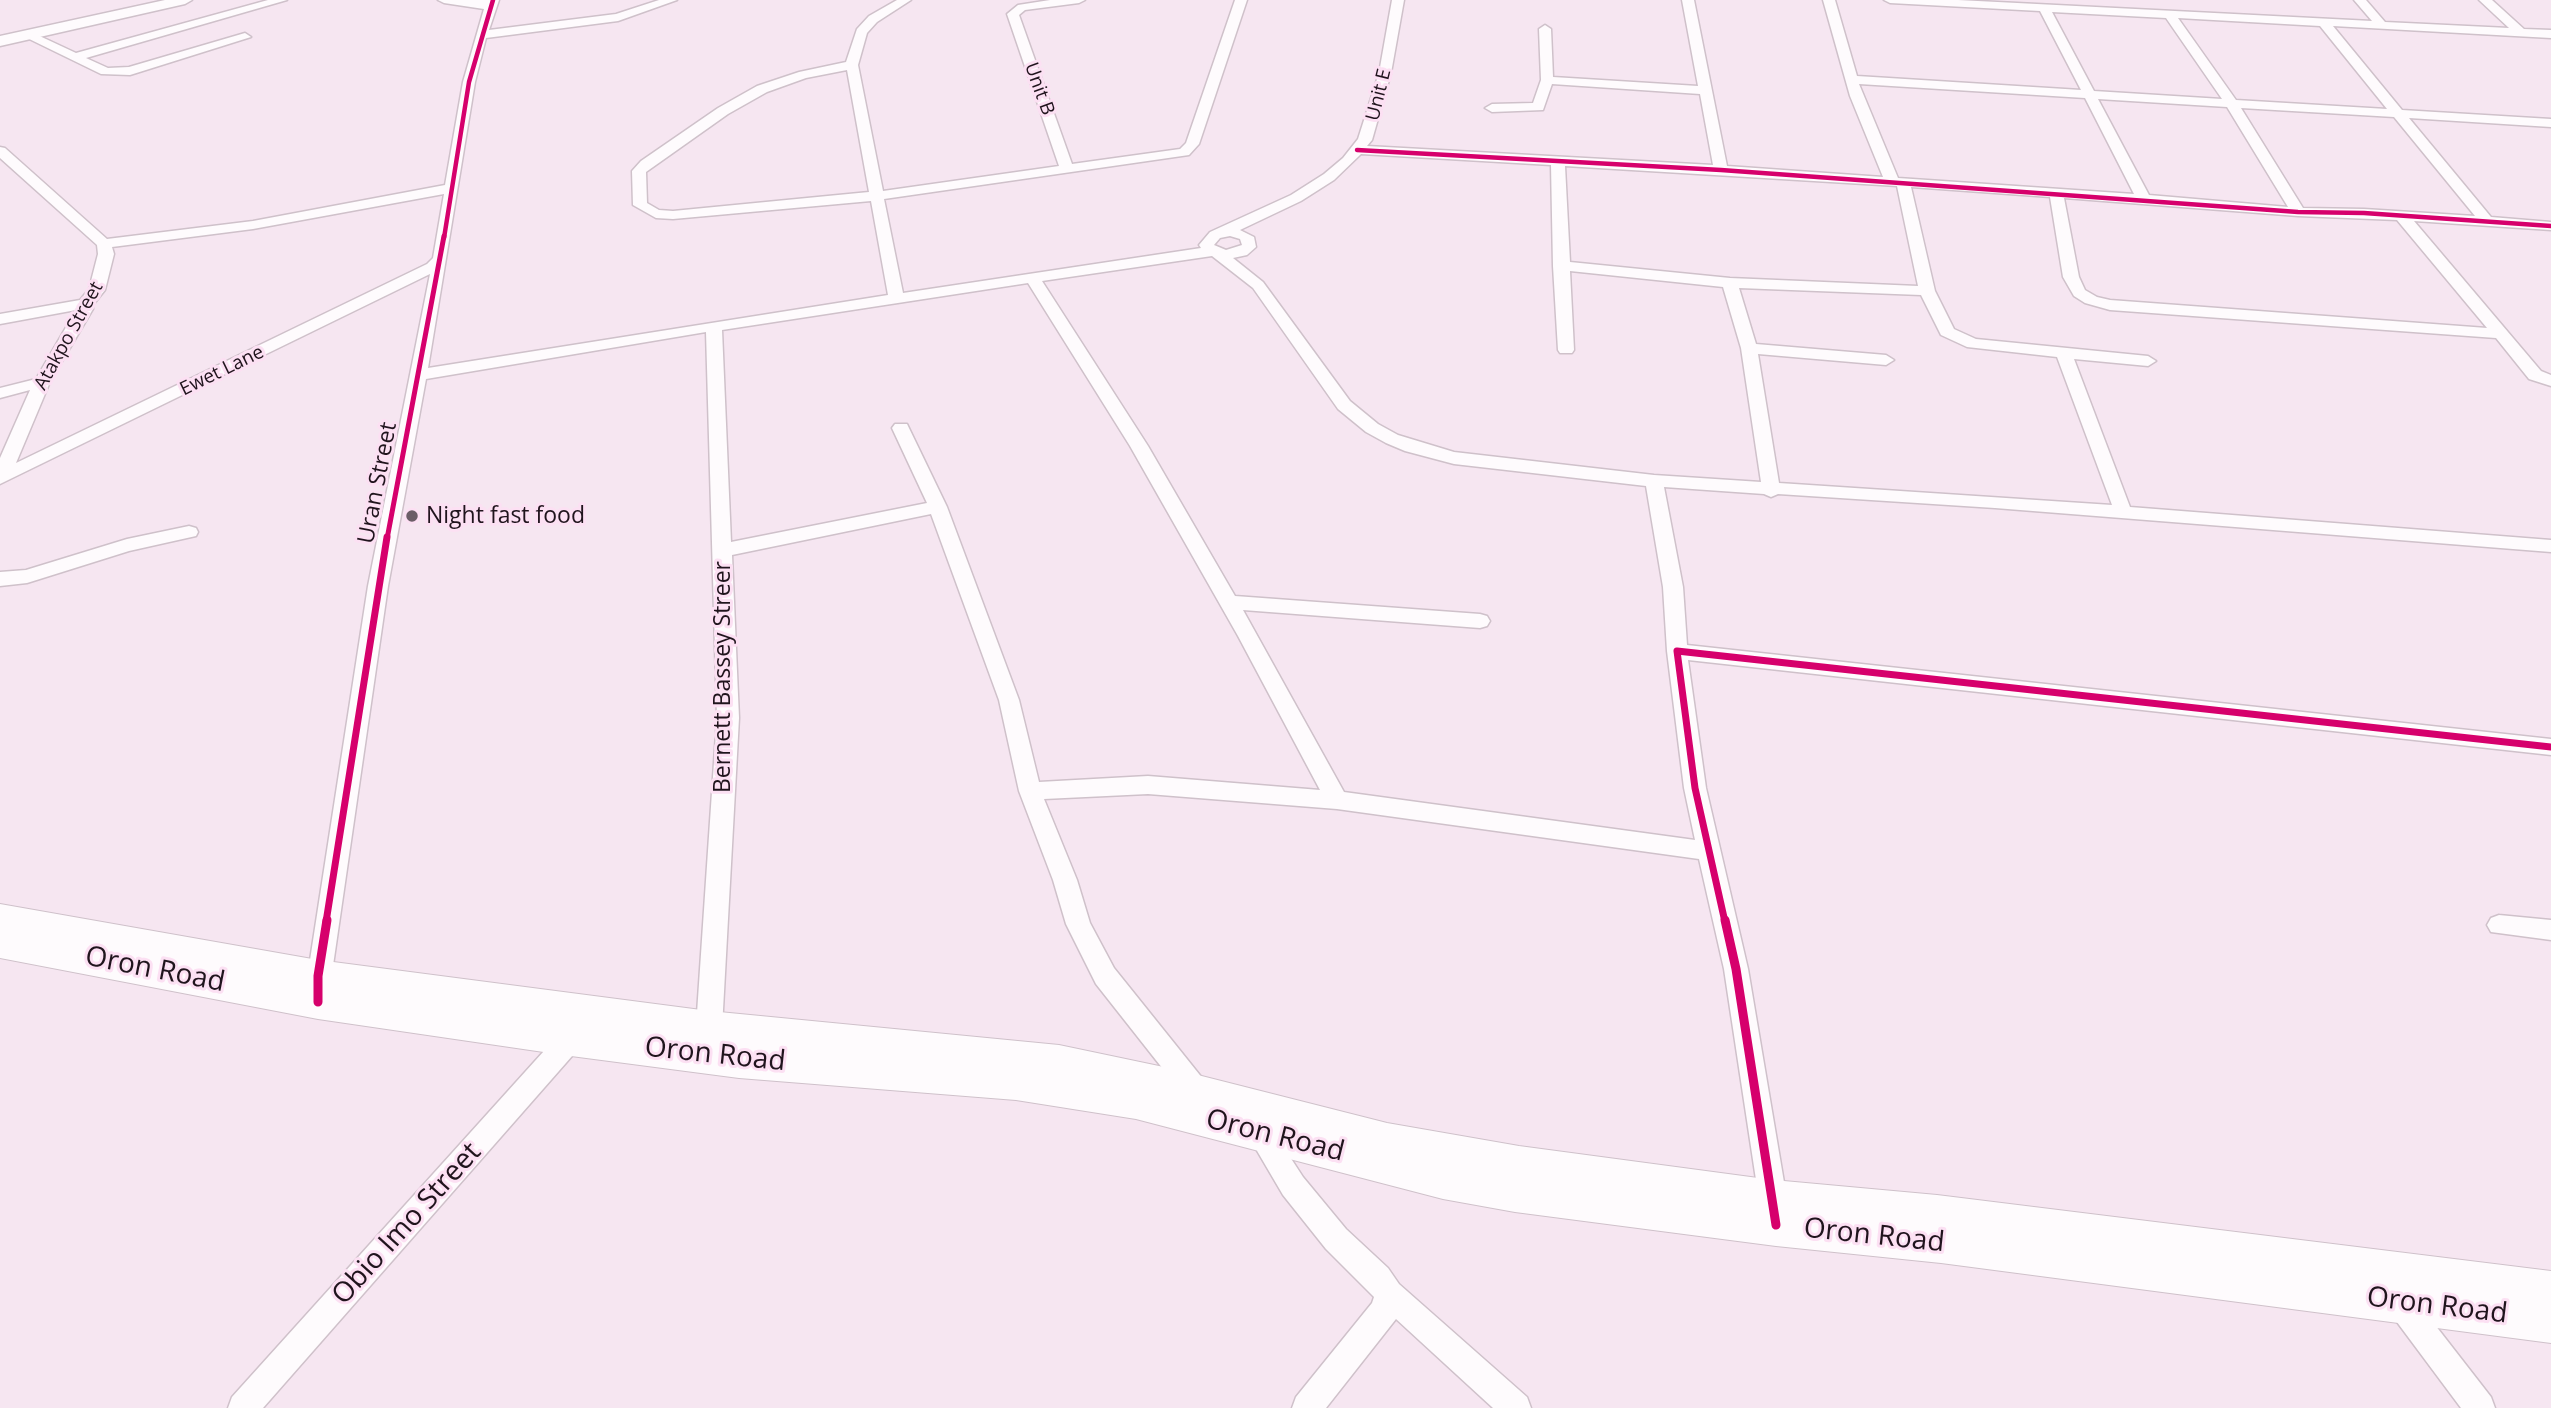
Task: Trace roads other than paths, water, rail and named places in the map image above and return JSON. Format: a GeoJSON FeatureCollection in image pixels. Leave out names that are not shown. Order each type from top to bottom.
{"type":"FeatureCollection","features":[{"type":"Feature","properties":{"kind":"highway","name":"Oron Road"},"geometry":{"type":"LineString","coordinates":[[0,919],[318,989],[571,1039],[739,1060],[1039,1085],[1136,1101],[1443,1179],[1515,1192],[1774,1213]]}},
{"type":"Feature","properties":{"kind":"highway","name":"Oron Road"},"geometry":{"type":"LineString","coordinates":[[0,942],[318,989],[1059,1063],[1120,1074],[1400,1144],[1941,1242],[2393,1287],[2551,1293]]}},
{"type":"Feature","properties":{"kind":"highway","name":"Oron Road"},"geometry":{"type":"LineString","coordinates":[[2393,1287],[2551,1321]]}},
{"type":"Feature","properties":{"kind":"main road"},"geometry":{"type":"LineString","coordinates":[[0,39],[162,0]]}},
{"type":"Feature","properties":{"kind":"main road"},"geometry":{"type":"LineString","coordinates":[[0,39],[185,0]]}},
{"type":"Feature","properties":{"kind":"street"},"geometry":{"type":"LineString","coordinates":[[75,57],[281,0]]}},
{"type":"Feature","properties":{"kind":"street"},"geometry":{"type":"LineString","coordinates":[[444,0],[491,3]]}},
{"type":"Feature","properties":{"kind":"street"},"geometry":{"type":"LineString","coordinates":[[481,35],[618,18],[671,0]]}},
{"type":"Feature","properties":{"kind":"street"},"geometry":{"type":"LineString","coordinates":[[895,293],[852,65],[861,32],[873,19],[905,0]]}},
{"type":"Feature","properties":{"kind":"street","name":"Unit B"},"geometry":{"type":"LineString","coordinates":[[1067,169],[1013,15],[1017,10],[1037,4],[1079,0]]}},
{"type":"Feature","properties":{"kind":"street"},"geometry":{"type":"LineString","coordinates":[[852,65],[803,75],[762,89],[723,111],[639,171],[640,205],[656,214],[673,215],[877,196],[1184,152],[1192,144],[1241,0]]}},
{"type":"Feature","properties":{"kind":"street","name":"Unit E"},"geometry":{"type":"LineString","coordinates":[[1296,198],[1329,177],[1357,150],[1370,131],[1385,73],[1398,0]]}},
{"type":"Feature","properties":{"kind":"street"},"geometry":{"type":"LineString","coordinates":[[1688,0],[1703,90],[1712,113],[1721,170]]}},
{"type":"Feature","properties":{"kind":"street"},"geometry":{"type":"LineString","coordinates":[[1829,0],[1852,80],[1897,182],[1927,291],[1947,332],[1973,344],[2064,355],[2148,361]]}},
{"type":"Feature","properties":{"kind":"street"},"geometry":{"type":"LineString","coordinates":[[1890,0],[2551,34]]}},
{"type":"Feature","properties":{"kind":"street"},"geometry":{"type":"LineString","coordinates":[[2099,0],[2106,12]]}},
{"type":"Feature","properties":{"kind":"street"},"geometry":{"type":"LineString","coordinates":[[2360,0],[2382,26]]}},
{"type":"Feature","properties":{"kind":"street"},"geometry":{"type":"LineString","coordinates":[[2485,0],[2520,32]]}},
{"type":"Feature","properties":{"kind":"street","name":"Uran Street"},"geometry":{"type":"LineString","coordinates":[[318,989],[378,586],[440,260],[470,82],[491,3]]}},
{"type":"Feature","properties":{"kind":"street"},"geometry":{"type":"LineString","coordinates":[[2045,9],[2144,199]]}},
{"type":"Feature","properties":{"kind":"street"},"geometry":{"type":"LineString","coordinates":[[2170,15],[2232,104],[2298,212]]}},
{"type":"Feature","properties":{"kind":"street"},"geometry":{"type":"LineString","coordinates":[[2324,23],[2486,221]]}},
{"type":"Feature","properties":{"kind":"street"},"geometry":{"type":"LineString","coordinates":[[1492,108],[1538,107],[1547,80],[1545,29]]}},
{"type":"Feature","properties":{"kind":"street"},"geometry":{"type":"LineString","coordinates":[[27,35],[105,71],[130,71],[245,37]]}},
{"type":"Feature","properties":{"kind":"street"},"geometry":{"type":"LineString","coordinates":[[1547,80],[1703,90]]}},
{"type":"Feature","properties":{"kind":"street"},"geometry":{"type":"LineString","coordinates":[[1852,80],[2551,123]]}},
{"type":"Feature","properties":{"kind":"street"},"geometry":{"type":"LineString","coordinates":[[1357,150],[1721,170],[2056,192],[2298,212],[2551,226]]}},
{"type":"Feature","properties":{"kind":"street"},"geometry":{"type":"LineString","coordinates":[[0,151],[104,244],[253,225],[452,188]]}},
{"type":"Feature","properties":{"kind":"street"},"geometry":{"type":"LineString","coordinates":[[1558,161],[1566,350]]}},
{"type":"Feature","properties":{"kind":"street"},"geometry":{"type":"LineString","coordinates":[[2056,192],[2071,277],[2078,293],[2091,300],[2110,305],[2501,334]]}},
{"type":"Feature","properties":{"kind":"street"},"geometry":{"type":"LineString","coordinates":[[1215,244],[1235,254],[1296,198]]}},
{"type":"Feature","properties":{"kind":"street"},"geometry":{"type":"LineString","coordinates":[[419,369],[1215,244],[1296,198]]}},
{"type":"Feature","properties":{"kind":"street"},"geometry":{"type":"LineString","coordinates":[[2402,216],[2535,375],[2551,381]]}},
{"type":"Feature","properties":{"kind":"street"},"geometry":{"type":"LineString","coordinates":[[419,369],[714,326],[895,293],[1032,277],[1215,244],[1238,233],[1249,243],[1258,285]]}},
{"type":"Feature","properties":{"kind":"street","name":"Atakpo Street"},"geometry":{"type":"LineString","coordinates":[[0,477],[42,382],[85,309],[85,304],[97,290],[106,254],[104,244]]}},
{"type":"Feature","properties":{"kind":"street"},"geometry":{"type":"LineString","coordinates":[[1215,244],[1258,285],[1344,405],[1372,428],[1392,439],[1454,458],[1654,481],[1771,491],[1995,502],[2551,546]]}},
{"type":"Feature","properties":{"kind":"street","name":"Ewet Lane"},"geometry":{"type":"LineString","coordinates":[[0,477],[210,377],[420,273],[440,260]]}},
{"type":"Feature","properties":{"kind":"street"},"geometry":{"type":"LineString","coordinates":[[1561,267],[1730,283],[1927,291]]}},
{"type":"Feature","properties":{"kind":"street"},"geometry":{"type":"LineString","coordinates":[[1032,277],[1139,446],[1229,602],[1337,800]]}},
{"type":"Feature","properties":{"kind":"street"},"geometry":{"type":"LineString","coordinates":[[1730,283],[1749,348],[1771,491]]}},
{"type":"Feature","properties":{"kind":"street"},"geometry":{"type":"LineString","coordinates":[[0,319],[85,304]]}},
{"type":"Feature","properties":{"kind":"street","name":"Bernett Bassey Streer"},"geometry":{"type":"LineString","coordinates":[[709,1028],[728,718],[714,326]]}},
{"type":"Feature","properties":{"kind":"street"},"geometry":{"type":"LineString","coordinates":[[1749,348],[1886,360]]}},
{"type":"Feature","properties":{"kind":"street"},"geometry":{"type":"LineString","coordinates":[[2064,355],[2124,514]]}},
{"type":"Feature","properties":{"kind":"street"},"geometry":{"type":"LineString","coordinates":[[0,393],[42,382]]}},
{"type":"Feature","properties":{"kind":"street"},"geometry":{"type":"LineString","coordinates":[[901,428],[938,507],[961,579],[1009,700],[1030,791],[1065,880],[1078,924],[1105,976],[1198,1093]]}},
{"type":"Feature","properties":{"kind":"street"},"geometry":{"type":"LineString","coordinates":[[1654,481],[1673,587],[1695,788],[1736,969],[1774,1213]]}},
{"type":"Feature","properties":{"kind":"street"},"geometry":{"type":"LineString","coordinates":[[723,550],[938,507]]}},
{"type":"Feature","properties":{"kind":"street"},"geometry":{"type":"LineString","coordinates":[[0,579],[27,576],[127,545],[189,532]]}},
{"type":"Feature","properties":{"kind":"street"},"geometry":{"type":"LineString","coordinates":[[1229,602],[1480,621]]}},
{"type":"Feature","properties":{"kind":"street"},"geometry":{"type":"LineString","coordinates":[[1678,651],[2551,747]]}},
{"type":"Feature","properties":{"kind":"street"},"geometry":{"type":"LineString","coordinates":[[1030,791],[1148,785],[1337,800],[1711,851]]}},
{"type":"Feature","properties":{"kind":"street"},"geometry":{"type":"LineString","coordinates":[[2498,925],[2551,930]]}},
{"type":"Feature","properties":{"kind":"street","name":"Obio Imo Street"},"geometry":{"type":"LineString","coordinates":[[243,1408],[571,1039]]}},
{"type":"Feature","properties":{"kind":"street"},"geometry":{"type":"LineString","coordinates":[[1259,1132],[1293,1186],[1336,1239],[1378,1278],[1389,1294],[1516,1408]]}},
{"type":"Feature","properties":{"kind":"street"},"geometry":{"type":"LineString","coordinates":[[2393,1287],[2480,1408]]}},
{"type":"Feature","properties":{"kind":"street"},"geometry":{"type":"LineString","coordinates":[[1307,1408],[1385,1310],[1389,1294]]}},
{"type":"Feature","properties":{"kind":"place","name":"Night fast food"},"geometry":{"type":"Point","coordinates":[412,516]}}]}
